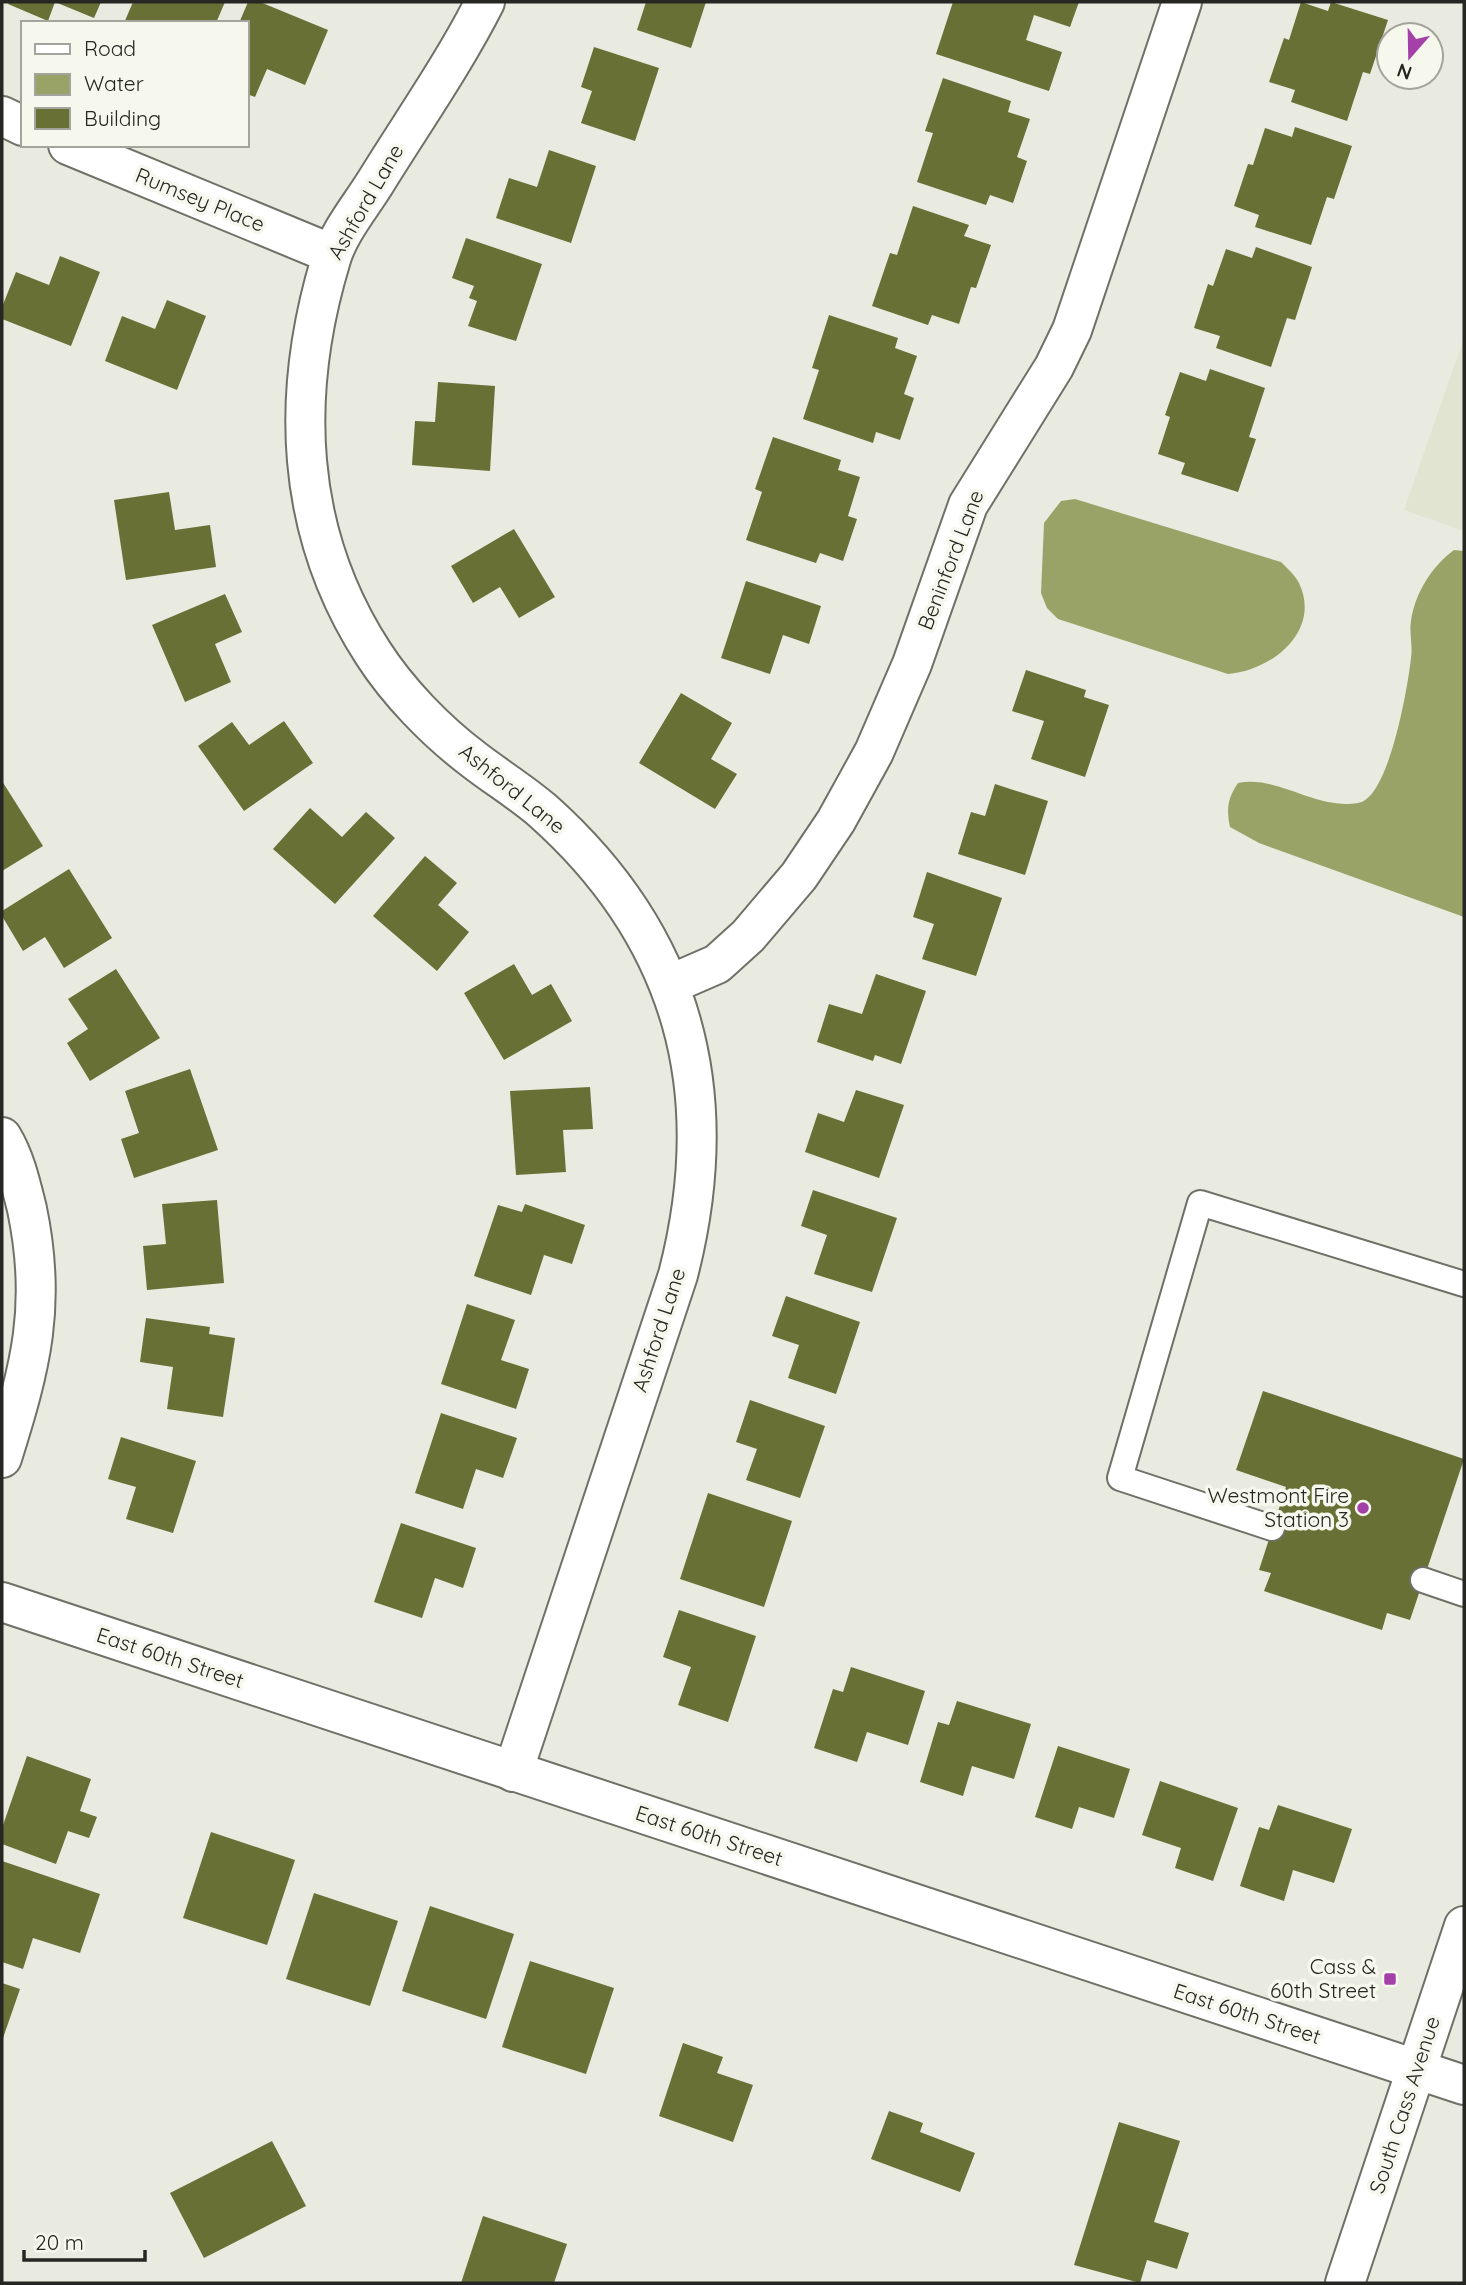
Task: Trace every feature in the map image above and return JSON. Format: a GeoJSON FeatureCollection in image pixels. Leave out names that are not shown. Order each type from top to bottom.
{"type":"FeatureCollection","features":[{"type":"Feature","properties":{"kind":"street","name":"Ashford Lane"},"geometry":{"type":"LineString","coordinates":[[485,2],[464,45],[332,254],[304,383],[303,420],[311,493],[323,543],[345,601],[374,654],[445,735],[540,808],[575,841],[641,926],[671,984],[691,1067],[697,1121],[697,1174],[690,1229],[678,1275],[513,1772]]}},
{"type":"Feature","properties":{"kind":"street","name":"Beninford Lane"},"geometry":{"type":"LineString","coordinates":[[671,984],[717,964],[748,936],[799,876],[836,821],[874,752],[912,664],[968,505],[1054,367],[1072,331],[1182,2]]}},
{"type":"Feature","properties":{"kind":"street"},"geometry":{"type":"LineString","coordinates":[[2,116],[21,125]]}},
{"type":"Feature","properties":{"kind":"street","name":"Rumsey Place"},"geometry":{"type":"LineString","coordinates":[[73,147],[332,254]]}},
{"type":"Feature","properties":{"kind":"street"},"geometry":{"type":"LineString","coordinates":[[2,1137],[22,1186],[35,1256],[38,1289],[36,1329],[27,1379],[2,1458]]}},
{"type":"Feature","properties":{"kind":"street","name":"East 60th Street"},"geometry":{"type":"LineString","coordinates":[[2,1602],[1464,2085]]}},
{"type":"Feature","properties":{"kind":"street","name":"South Cass Avenue"},"geometry":{"type":"LineString","coordinates":[[1345,2283],[1464,1926]]}},
{"type":"Feature","properties":{"kind":"lane"},"geometry":{"type":"LineString","coordinates":[[1272,1528],[1120,1478],[1200,1203],[1464,1284]]}},
{"type":"Feature","properties":{"kind":"lane"},"geometry":{"type":"LineString","coordinates":[[1423,1580],[1464,1594]]}},
{"type":"Feature","properties":{"kind":"shaded area"},"geometry":{"type":"Polygon","coordinates":[[[1464,338],[1464,531],[1404,510],[1464,338]]]}},
{"type":"Feature","properties":{"kind":"water"},"geometry":{"type":"Polygon","coordinates":[[[1075,499],[1281,562],[1299,583],[1304,601],[1304,617],[1298,632],[1275,657],[1244,671],[1228,674],[1058,619],[1047,608],[1041,593],[1044,523],[1061,501],[1075,499]]]}},
{"type":"Feature","properties":{"kind":"water"},"geometry":{"type":"Polygon","coordinates":[[[1454,550],[1464,551],[1464,917],[1259,843],[1230,827],[1228,814],[1230,799],[1238,783],[1268,784],[1342,804],[1358,803],[1369,797],[1388,763],[1401,715],[1411,653],[1411,621],[1416,600],[1432,572],[1454,550]]]}},
{"type":"Feature","properties":{"kind":"building"},"geometry":{"type":"Polygon","coordinates":[[[55,2],[48,21],[8,4],[55,2]]]}},
{"type":"Feature","properties":{"kind":"building"},"geometry":{"type":"Polygon","coordinates":[[[55,2],[101,2],[94,18],[55,2]]]}},
{"type":"Feature","properties":{"kind":"building"},"geometry":{"type":"Polygon","coordinates":[[[133,2],[225,2],[217,21],[125,21],[133,2]]]}},
{"type":"Feature","properties":{"kind":"building"},"geometry":{"type":"Polygon","coordinates":[[[248,2],[260,2],[328,30],[305,85],[267,69],[255,97],[248,94],[248,21],[240,21],[248,2]]]}},
{"type":"Feature","properties":{"kind":"building"},"geometry":{"type":"Polygon","coordinates":[[[646,2],[706,2],[691,48],[637,30],[646,2]]]}},
{"type":"Feature","properties":{"kind":"building"},"geometry":{"type":"Polygon","coordinates":[[[953,2],[1079,2],[1070,27],[1034,15],[1026,40],[1062,52],[1049,91],[936,54],[953,2]]]}},
{"type":"Feature","properties":{"kind":"building"},"geometry":{"type":"Polygon","coordinates":[[[1301,2],[1328,11],[1331,2],[1388,20],[1375,21],[1375,59],[1370,74],[1363,72],[1347,121],[1291,102],[1295,90],[1269,82],[1284,38],[1289,40],[1301,2]]]}},
{"type":"Feature","properties":{"kind":"building"},"geometry":{"type":"Polygon","coordinates":[[[594,47],[659,68],[635,141],[581,123],[592,91],[581,87],[594,47]]]}},
{"type":"Feature","properties":{"kind":"building"},"geometry":{"type":"Polygon","coordinates":[[[943,78],[1011,101],[1008,112],[1030,119],[1017,157],[1027,161],[1013,203],[990,195],[986,205],[917,182],[933,133],[925,131],[943,78]]]}},
{"type":"Feature","properties":{"kind":"building"},"geometry":{"type":"Polygon","coordinates":[[[1295,127],[1352,146],[1334,199],[1327,197],[1311,245],[1255,227],[1259,215],[1234,206],[1248,164],[1253,165],[1265,128],[1292,137],[1295,127]]]}},
{"type":"Feature","properties":{"kind":"building"},"geometry":{"type":"Polygon","coordinates":[[[549,150],[596,166],[571,243],[496,218],[509,178],[537,187],[549,150]]]}},
{"type":"Feature","properties":{"kind":"building"},"geometry":{"type":"Polygon","coordinates":[[[913,206],[969,225],[964,236],[991,245],[976,288],[971,287],[959,324],[932,315],[928,325],[872,306],[890,253],[897,255],[913,206]]]}},
{"type":"Feature","properties":{"kind":"building"},"geometry":{"type":"Polygon","coordinates":[[[466,238],[542,264],[516,341],[468,326],[477,301],[469,298],[474,286],[452,278],[466,238]]]}},
{"type":"Feature","properties":{"kind":"building"},"geometry":{"type":"Polygon","coordinates":[[[1256,247],[1312,267],[1295,320],[1287,318],[1271,367],[1216,348],[1220,336],[1194,328],[1208,284],[1213,286],[1226,249],[1252,258],[1256,247]]]}},
{"type":"Feature","properties":{"kind":"building"},"geometry":{"type":"Polygon","coordinates":[[[60,256],[100,272],[71,346],[2,319],[2,307],[16,272],[49,285],[60,256]]]}},
{"type":"Feature","properties":{"kind":"building"},"geometry":{"type":"Polygon","coordinates":[[[167,300],[206,316],[177,390],[105,361],[122,316],[155,329],[167,300]]]}},
{"type":"Feature","properties":{"kind":"building"},"geometry":{"type":"Polygon","coordinates":[[[829,315],[898,338],[895,348],[917,356],[904,394],[914,398],[900,440],[876,432],[873,443],[803,419],[819,370],[812,368],[829,315]]]}},
{"type":"Feature","properties":{"kind":"building"},"geometry":{"type":"Polygon","coordinates":[[[1210,369],[1265,388],[1249,437],[1256,439],[1238,492],[1181,474],[1185,463],[1158,454],[1170,417],[1165,415],[1180,372],[1206,381],[1210,369]]]}},
{"type":"Feature","properties":{"kind":"building"},"geometry":{"type":"Polygon","coordinates":[[[438,382],[495,386],[490,471],[412,465],[415,421],[435,422],[438,382]]]}},
{"type":"Feature","properties":{"kind":"building"},"geometry":{"type":"Polygon","coordinates":[[[773,437],[841,460],[838,470],[860,477],[848,516],[857,519],[843,561],[820,553],[816,563],[746,540],[762,492],[755,489],[773,437]]]}},
{"type":"Feature","properties":{"kind":"building"},"geometry":{"type":"Polygon","coordinates":[[[169,492],[175,530],[210,525],[216,567],[126,580],[114,500],[169,492]]]}},
{"type":"Feature","properties":{"kind":"building"},"geometry":{"type":"Polygon","coordinates":[[[514,529],[555,597],[519,618],[500,587],[473,603],[451,566],[514,529]]]}},
{"type":"Feature","properties":{"kind":"building"},"geometry":{"type":"Polygon","coordinates":[[[746,581],[821,606],[809,644],[783,635],[770,674],[721,658],[746,581]]]}},
{"type":"Feature","properties":{"kind":"building"},"geometry":{"type":"Polygon","coordinates":[[[225,594],[242,632],[215,644],[231,682],[185,702],[152,625],[225,594]]]}},
{"type":"Feature","properties":{"kind":"building"},"geometry":{"type":"Polygon","coordinates":[[[1026,670],[1086,690],[1084,697],[1109,705],[1085,777],[1031,759],[1044,721],[1012,711],[1026,670]]]}},
{"type":"Feature","properties":{"kind":"building"},"geometry":{"type":"Polygon","coordinates":[[[681,693],[732,723],[711,759],[737,774],[715,809],[639,763],[681,693]]]}},
{"type":"Feature","properties":{"kind":"building"},"geometry":{"type":"Polygon","coordinates":[[[284,721],[313,763],[244,811],[198,746],[232,722],[249,745],[284,721]]]}},
{"type":"Feature","properties":{"kind":"building"},"geometry":{"type":"Polygon","coordinates":[[[2,781],[43,846],[2,871],[2,781]]]}},
{"type":"Feature","properties":{"kind":"building"},"geometry":{"type":"Polygon","coordinates":[[[995,784],[1048,801],[1025,875],[958,854],[971,812],[985,816],[995,784]]]}},
{"type":"Feature","properties":{"kind":"building"},"geometry":{"type":"Polygon","coordinates":[[[310,808],[342,837],[366,812],[395,838],[335,904],[273,849],[310,808]]]}},
{"type":"Feature","properties":{"kind":"building"},"geometry":{"type":"Polygon","coordinates":[[[425,856],[457,883],[438,905],[469,932],[437,971],[373,916],[425,856]]]}},
{"type":"Feature","properties":{"kind":"building"},"geometry":{"type":"Polygon","coordinates":[[[69,869],[112,938],[64,968],[45,937],[23,951],[2,916],[2,911],[69,869]]]}},
{"type":"Feature","properties":{"kind":"building"},"geometry":{"type":"Polygon","coordinates":[[[927,872],[1002,898],[976,976],[922,959],[934,924],[913,917],[927,872]]]}},
{"type":"Feature","properties":{"kind":"building"},"geometry":{"type":"Polygon","coordinates":[[[514,964],[532,995],[551,984],[572,1021],[504,1060],[464,993],[514,964]]]}},
{"type":"Feature","properties":{"kind":"building"},"geometry":{"type":"Polygon","coordinates":[[[116,969],[160,1038],[90,1081],[67,1043],[88,1029],[68,999],[116,969]]]}},
{"type":"Feature","properties":{"kind":"building"},"geometry":{"type":"Polygon","coordinates":[[[876,974],[926,991],[901,1064],[875,1055],[873,1061],[817,1042],[829,1004],[862,1014],[876,974]]]}},
{"type":"Feature","properties":{"kind":"building"},"geometry":{"type":"Polygon","coordinates":[[[190,1069],[218,1150],[134,1178],[121,1139],[139,1133],[125,1091],[190,1069]]]}},
{"type":"Feature","properties":{"kind":"building"},"geometry":{"type":"Polygon","coordinates":[[[590,1087],[593,1129],[563,1130],[566,1172],[516,1175],[510,1091],[590,1087]]]}},
{"type":"Feature","properties":{"kind":"building"},"geometry":{"type":"Polygon","coordinates":[[[856,1090],[904,1105],[879,1178],[805,1152],[818,1113],[844,1122],[856,1090]]]}},
{"type":"Feature","properties":{"kind":"building"},"geometry":{"type":"Polygon","coordinates":[[[813,1190],[897,1218],[872,1292],[814,1274],[827,1235],[801,1226],[813,1190]]]}},
{"type":"Feature","properties":{"kind":"building"},"geometry":{"type":"Polygon","coordinates":[[[217,1200],[224,1283],[147,1290],[143,1246],[166,1244],[162,1204],[217,1200]]]}},
{"type":"Feature","properties":{"kind":"building"},"geometry":{"type":"Polygon","coordinates":[[[525,1204],[585,1225],[572,1264],[544,1255],[531,1295],[474,1276],[498,1205],[522,1212],[525,1204]]]}},
{"type":"Feature","properties":{"kind":"building"},"geometry":{"type":"Polygon","coordinates":[[[786,1296],[860,1322],[836,1394],[788,1378],[799,1345],[772,1336],[786,1296]]]}},
{"type":"Feature","properties":{"kind":"building"},"geometry":{"type":"Polygon","coordinates":[[[467,1304],[515,1320],[501,1360],[529,1369],[516,1409],[441,1384],[467,1304]]]}},
{"type":"Feature","properties":{"kind":"building"},"geometry":{"type":"Polygon","coordinates":[[[146,1318],[210,1327],[209,1334],[235,1338],[223,1417],[167,1409],[173,1367],[140,1362],[146,1318]]]}},
{"type":"Feature","properties":{"kind":"building","name":"Westmont Fire Station 3"},"geometry":{"type":"Polygon","coordinates":[[[1263,1391],[1464,1459],[1410,1620],[1387,1613],[1382,1630],[1264,1591],[1271,1573],[1259,1570],[1286,1487],[1236,1470],[1263,1391]]]}},
{"type":"Feature","properties":{"kind":"building"},"geometry":{"type":"Polygon","coordinates":[[[750,1400],[825,1426],[800,1498],[746,1480],[757,1449],[736,1442],[750,1400]]]}},
{"type":"Feature","properties":{"kind":"building"},"geometry":{"type":"Polygon","coordinates":[[[441,1413],[517,1438],[503,1478],[476,1469],[463,1509],[415,1493],[441,1413]]]}},
{"type":"Feature","properties":{"kind":"building"},"geometry":{"type":"Polygon","coordinates":[[[121,1437],[196,1461],[173,1533],[126,1519],[136,1487],[108,1479],[121,1437]]]}},
{"type":"Feature","properties":{"kind":"building"},"geometry":{"type":"Polygon","coordinates":[[[708,1493],[792,1521],[764,1607],[680,1579],[708,1493]]]}},
{"type":"Feature","properties":{"kind":"building"},"geometry":{"type":"Polygon","coordinates":[[[401,1523],[476,1548],[463,1588],[435,1578],[422,1618],[374,1602],[401,1523]]]}},
{"type":"Feature","properties":{"kind":"building"},"geometry":{"type":"Polygon","coordinates":[[[679,1610],[756,1636],[728,1722],[678,1705],[691,1667],[663,1657],[679,1610]]]}},
{"type":"Feature","properties":{"kind":"building"},"geometry":{"type":"Polygon","coordinates":[[[851,1667],[925,1691],[908,1745],[867,1732],[857,1762],[814,1748],[833,1689],[843,1692],[851,1667]]]}},
{"type":"Feature","properties":{"kind":"building"},"geometry":{"type":"Polygon","coordinates":[[[957,1701],[1031,1724],[1014,1779],[972,1766],[963,1796],[920,1782],[938,1722],[949,1725],[957,1701]]]}},
{"type":"Feature","properties":{"kind":"building"},"geometry":{"type":"Polygon","coordinates":[[[1058,1746],[1130,1769],[1114,1818],[1079,1807],[1072,1829],[1035,1817],[1058,1746]]]}},
{"type":"Feature","properties":{"kind":"building"},"geometry":{"type":"Polygon","coordinates":[[[27,1756],[91,1779],[80,1811],[97,1817],[89,1838],[68,1831],[56,1864],[2,1844],[2,1828],[27,1756]]]}},
{"type":"Feature","properties":{"kind":"building"},"geometry":{"type":"Polygon","coordinates":[[[1160,1781],[1238,1808],[1213,1881],[1175,1868],[1181,1848],[1142,1835],[1160,1781]]]}},
{"type":"Feature","properties":{"kind":"building"},"geometry":{"type":"Polygon","coordinates":[[[1278,1805],[1352,1829],[1334,1883],[1293,1870],[1284,1901],[1240,1886],[1259,1827],[1269,1830],[1278,1805]]]}},
{"type":"Feature","properties":{"kind":"building"},"geometry":{"type":"Polygon","coordinates":[[[211,1832],[295,1860],[267,1945],[183,1918],[211,1832]]]}},
{"type":"Feature","properties":{"kind":"building"},"geometry":{"type":"Polygon","coordinates":[[[2,1861],[100,1894],[80,1953],[33,1938],[23,1969],[2,1962],[2,1861]]]}},
{"type":"Feature","properties":{"kind":"building"},"geometry":{"type":"Polygon","coordinates":[[[314,1893],[398,1921],[370,2006],[286,1979],[314,1893]]]}},
{"type":"Feature","properties":{"kind":"building"},"geometry":{"type":"Polygon","coordinates":[[[430,1906],[514,1934],[486,2019],[402,1991],[430,1906]]]}},
{"type":"Feature","properties":{"kind":"building"},"geometry":{"type":"Polygon","coordinates":[[[530,1961],[614,1988],[586,2074],[502,2047],[530,1961]]]}},
{"type":"Feature","properties":{"kind":"building"},"geometry":{"type":"Polygon","coordinates":[[[2,1983],[20,1989],[2,2041],[2,1983]]]}},
{"type":"Feature","properties":{"kind":"building"},"geometry":{"type":"Polygon","coordinates":[[[683,2043],[723,2057],[717,2073],[753,2085],[733,2142],[659,2116],[683,2043]]]}},
{"type":"Feature","properties":{"kind":"building"},"geometry":{"type":"Polygon","coordinates":[[[889,2111],[923,2123],[920,2132],[975,2153],[960,2192],[871,2159],[889,2111]]]}},
{"type":"Feature","properties":{"kind":"building"},"geometry":{"type":"Polygon","coordinates":[[[1119,2122],[1180,2141],[1154,2222],[1189,2233],[1177,2269],[1147,2260],[1140,2283],[1074,2265],[1119,2122]]]}},
{"type":"Feature","properties":{"kind":"building"},"geometry":{"type":"Polygon","coordinates":[[[272,2141],[306,2206],[204,2258],[170,2193],[272,2141]]]}},
{"type":"Feature","properties":{"kind":"building"},"geometry":{"type":"Polygon","coordinates":[[[483,2216],[567,2244],[554,2283],[461,2283],[483,2216]]]}},
{"type":"Feature","properties":{"kind":"place","name":"Westmont Fire Station 3"},"geometry":{"type":"Point","coordinates":[1363,1508]}},
{"type":"Feature","properties":{"kind":"place","name":"Cass & 60th Street"},"geometry":{"type":"Point","coordinates":[1390,1979]}}]}
